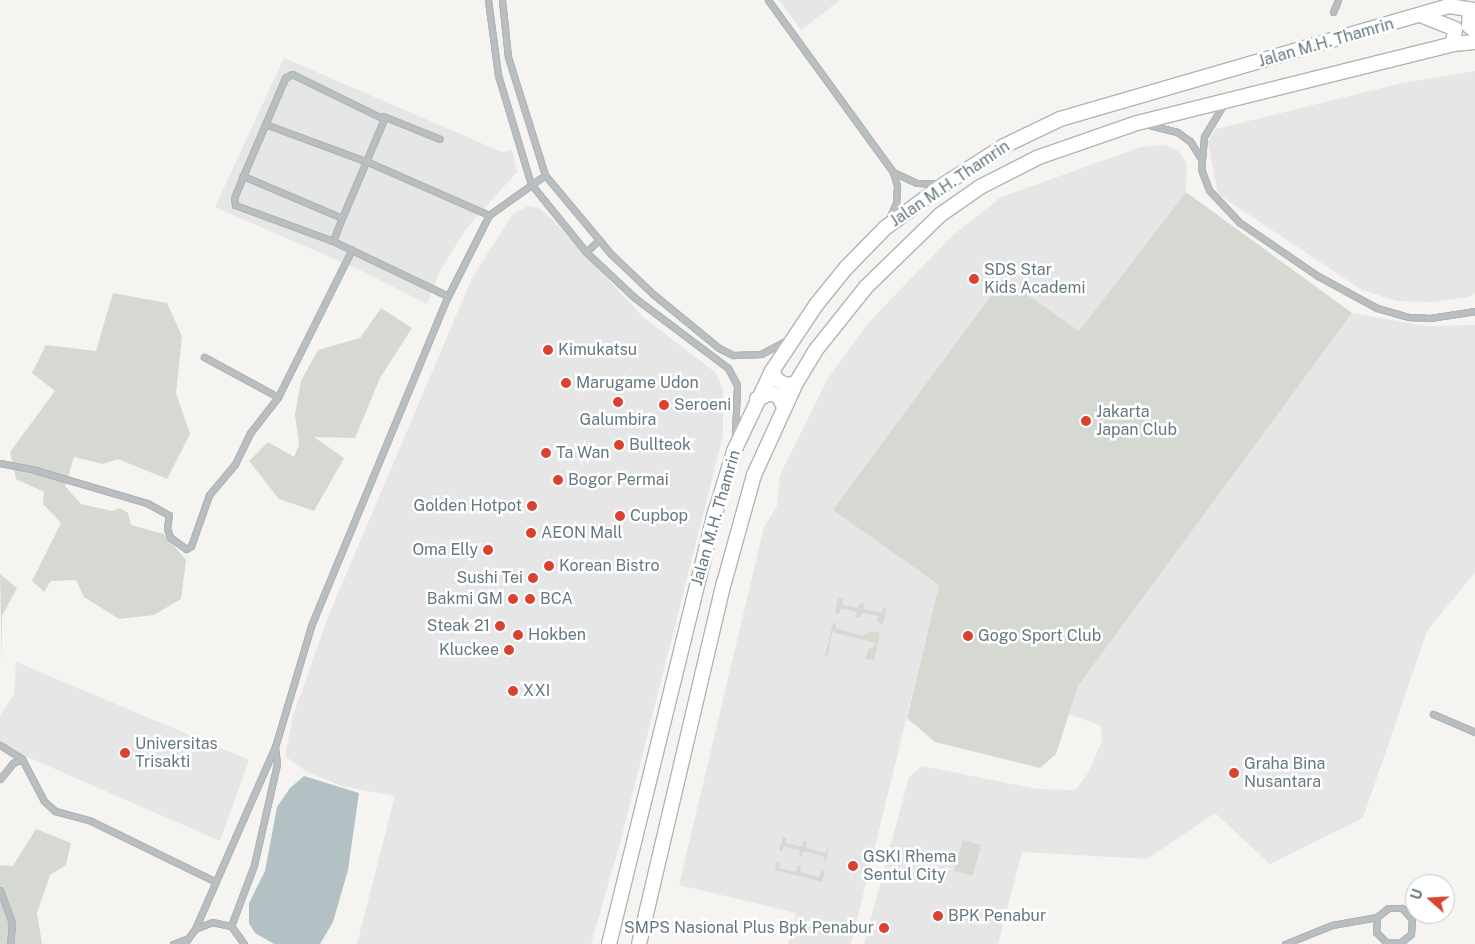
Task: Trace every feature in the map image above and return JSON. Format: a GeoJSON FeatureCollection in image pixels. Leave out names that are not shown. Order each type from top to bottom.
{"type":"FeatureCollection","features":[{"type":"Feature","properties":{"kind":"main road","name":"Jalan M.H. Thamrin"},"geometry":{"type":"LineString","coordinates":[[608,944],[716,510],[734,451],[757,399],[772,371],[794,336],[846,268],[885,228],[945,184],[1004,146],[1060,119],[1423,16],[1449,6],[1473,7]]}},
{"type":"Feature","properties":{"kind":"main road"},"geometry":{"type":"LineString","coordinates":[[1473,7],[1469,26],[1475,30]]}},
{"type":"Feature","properties":{"kind":"main road"},"geometry":{"type":"LineString","coordinates":[[1423,16],[1455,29],[1453,44]]}},
{"type":"Feature","properties":{"kind":"main road","name":"Jalan M.H. Thamrin"},"geometry":{"type":"LineString","coordinates":[[639,944],[740,520],[764,448],[796,383],[816,351],[866,287],[940,215],[980,187],[1039,157],[1137,123],[1453,44],[1475,42]]}},
{"type":"Feature","properties":{"kind":"main road"},"geometry":{"type":"LineString","coordinates":[[969,168],[980,187]]}},
{"type":"Feature","properties":{"kind":"main road"},"geometry":{"type":"LineString","coordinates":[[772,371],[777,380],[786,385],[796,383]]}},
{"type":"Feature","properties":{"kind":"main road"},"geometry":{"type":"LineString","coordinates":[[757,399],[770,393],[779,397],[784,407]]}},
{"type":"Feature","properties":{"kind":"street"},"geometry":{"type":"LineString","coordinates":[[488,0],[498,75],[531,184],[586,252],[648,309],[728,368],[737,385],[738,399],[734,451]]}},
{"type":"Feature","properties":{"kind":"street"},"geometry":{"type":"LineString","coordinates":[[502,0],[508,57],[545,175],[599,240],[653,294],[720,348],[733,355],[761,354],[794,336]]}},
{"type":"Feature","properties":{"kind":"street"},"geometry":{"type":"LineString","coordinates":[[768,0],[893,172],[898,186],[896,204],[885,228]]}},
{"type":"Feature","properties":{"kind":"street"},"geometry":{"type":"LineString","coordinates":[[1333,12],[1338,0]]}},
{"type":"Feature","properties":{"kind":"street"},"geometry":{"type":"LineString","coordinates":[[440,139],[288,75],[234,198],[235,205],[333,240],[448,296]]}},
{"type":"Feature","properties":{"kind":"street"},"geometry":{"type":"LineString","coordinates":[[1228,99],[1208,125],[1200,157],[1201,169],[1209,190],[1239,222],[1318,276],[1377,308],[1409,316],[1430,318],[1475,311]]}},
{"type":"Feature","properties":{"kind":"street"},"geometry":{"type":"LineString","coordinates":[[333,240],[384,123],[382,116]]}},
{"type":"Feature","properties":{"kind":"street"},"geometry":{"type":"LineString","coordinates":[[1137,123],[1177,132],[1190,141],[1200,157]]}},
{"type":"Feature","properties":{"kind":"street"},"geometry":{"type":"LineString","coordinates":[[265,124],[368,162],[489,215]]}},
{"type":"Feature","properties":{"kind":"street"},"geometry":{"type":"LineString","coordinates":[[893,172],[917,183],[945,184]]}},
{"type":"Feature","properties":{"kind":"street"},"geometry":{"type":"LineString","coordinates":[[173,944],[185,942],[195,928],[275,748],[311,626],[448,296],[489,215],[545,175]]}},
{"type":"Feature","properties":{"kind":"street"},"geometry":{"type":"LineString","coordinates":[[243,176],[342,218]]}},
{"type":"Feature","properties":{"kind":"street"},"geometry":{"type":"LineString","coordinates":[[586,252],[599,240]]}},
{"type":"Feature","properties":{"kind":"street"},"geometry":{"type":"LineString","coordinates":[[0,463],[35,470],[147,503],[169,515],[167,528],[170,538],[186,549],[191,546],[209,495],[236,464],[250,433],[278,397],[352,249]]}},
{"type":"Feature","properties":{"kind":"street"},"geometry":{"type":"LineString","coordinates":[[204,357],[278,397]]}},
{"type":"Feature","properties":{"kind":"street"},"geometry":{"type":"LineString","coordinates":[[1433,714],[1475,732]]}},
{"type":"Feature","properties":{"kind":"street"},"geometry":{"type":"LineString","coordinates":[[0,745],[22,759],[44,801],[55,812],[89,820],[216,882]]}},
{"type":"Feature","properties":{"kind":"street"},"geometry":{"type":"LineString","coordinates":[[231,926],[254,866],[277,764],[275,748]]}},
{"type":"Feature","properties":{"kind":"street"},"geometry":{"type":"LineString","coordinates":[[0,779],[13,763],[22,759]]}},
{"type":"Feature","properties":{"kind":"street"},"geometry":{"type":"LineString","coordinates":[[0,890],[12,923],[10,944]]}},
{"type":"Feature","properties":{"kind":"street"},"geometry":{"type":"LineString","coordinates":[[1285,944],[1332,926],[1377,917],[1388,908],[1402,908],[1412,919],[1411,934],[1400,943],[1386,942],[1376,932],[1377,917]]}},
{"type":"Feature","properties":{"kind":"street"},"geometry":{"type":"LineString","coordinates":[[195,928],[212,922],[231,926],[244,944]]}},
{"type":"Feature","properties":{"kind":"shaded area"},"geometry":{"type":"Polygon","coordinates":[[[779,0],[840,0],[801,30],[779,0]]]}},
{"type":"Feature","properties":{"kind":"shaded area"},"geometry":{"type":"Polygon","coordinates":[[[284,58],[502,152],[512,150],[517,172],[466,229],[440,271],[427,304],[364,272],[215,207],[284,58]]]}},
{"type":"Feature","properties":{"kind":"shaded area"},"geometry":{"type":"Polygon","coordinates":[[[1475,71],[1475,293],[1469,297],[1431,302],[1397,301],[1362,290],[1218,194],[1208,142],[1216,129],[1402,83],[1475,71]]]}},
{"type":"Feature","properties":{"kind":"shaded area"},"geometry":{"type":"Polygon","coordinates":[[[1165,145],[1178,151],[1187,163],[1186,192],[1079,331],[1004,278],[834,510],[939,585],[851,944],[788,944],[796,913],[679,885],[764,527],[777,506],[780,475],[827,380],[868,323],[952,236],[1001,197],[1141,147],[1165,145]]]}},
{"type":"Feature","properties":{"kind":"shaded area","name":"Jakarta Japan Club"},"geometry":{"type":"Polygon","coordinates":[[[1186,192],[1352,313],[1078,686],[1056,754],[1040,768],[935,742],[907,718],[939,585],[833,510],[1004,278],[1079,331],[1186,192]]]}},
{"type":"Feature","properties":{"kind":"shaded area"},"geometry":{"type":"Polygon","coordinates":[[[528,206],[539,208],[553,220],[643,317],[716,373],[723,390],[723,436],[620,843],[591,944],[357,944],[395,796],[341,786],[307,772],[285,756],[293,716],[328,617],[472,278],[513,214],[528,206]]]}},
{"type":"Feature","properties":{"kind":"shaded area"},"geometry":{"type":"Polygon","coordinates":[[[113,293],[167,303],[182,336],[176,393],[190,434],[167,479],[118,459],[103,464],[74,457],[65,486],[81,504],[112,511],[120,508],[128,513],[131,525],[164,534],[186,560],[181,599],[154,615],[119,619],[84,597],[76,580],[51,581],[44,592],[32,581],[61,523],[43,504],[44,492],[16,479],[10,452],[55,391],[32,373],[46,345],[96,351],[113,293]]]}},
{"type":"Feature","properties":{"kind":"shaded area"},"geometry":{"type":"Polygon","coordinates":[[[381,308],[412,328],[380,378],[355,438],[314,437],[344,458],[314,511],[279,499],[249,461],[268,442],[294,457],[299,445],[295,414],[301,381],[318,350],[360,338],[381,308]]]}},
{"type":"Feature","properties":{"kind":"shaded area"},"geometry":{"type":"Polygon","coordinates":[[[1352,313],[1425,326],[1475,325],[1475,572],[1427,631],[1363,818],[1270,864],[1215,813],[1147,859],[1022,852],[998,944],[864,944],[909,777],[922,766],[1037,789],[1075,790],[1089,772],[1102,740],[1101,726],[1069,714],[1078,686],[1352,313]]]}},
{"type":"Feature","properties":{"kind":"shaded area"},"geometry":{"type":"Polygon","coordinates":[[[0,574],[17,588],[2,616],[2,666],[0,574]]]}},
{"type":"Feature","properties":{"kind":"shaded area"},"geometry":{"type":"Polygon","coordinates":[[[838,598],[843,599],[842,605],[858,608],[860,603],[864,604],[863,609],[882,613],[883,607],[887,608],[883,624],[877,622],[878,616],[862,613],[860,618],[856,617],[857,612],[841,608],[839,614],[835,613],[838,598]]]}},
{"type":"Feature","properties":{"kind":"shaded area"},"geometry":{"type":"Polygon","coordinates":[[[833,623],[836,623],[836,628],[862,636],[871,631],[880,633],[874,660],[865,659],[869,648],[872,649],[876,643],[832,632],[828,655],[825,656],[833,623]]]}},
{"type":"Feature","properties":{"kind":"shaded area","name":"Universitas Trisakti"},"geometry":{"type":"Polygon","coordinates":[[[16,662],[249,760],[220,841],[0,745],[0,716],[14,694],[16,662]]]}},
{"type":"Feature","properties":{"kind":"shaded area"},"geometry":{"type":"Polygon","coordinates":[[[304,776],[359,793],[348,870],[333,922],[320,944],[274,944],[255,933],[249,923],[249,903],[265,871],[277,807],[290,788],[304,776]]]}},
{"type":"Feature","properties":{"kind":"shaded area"},"geometry":{"type":"Polygon","coordinates":[[[36,829],[71,843],[66,865],[50,875],[37,913],[42,944],[0,944],[0,865],[13,866],[36,829]]]}},
{"type":"Feature","properties":{"kind":"shaded area"},"geometry":{"type":"Polygon","coordinates":[[[783,837],[787,838],[786,843],[802,847],[803,841],[807,842],[806,848],[825,853],[829,847],[825,863],[824,856],[804,851],[802,857],[799,856],[800,851],[784,846],[782,851],[779,850],[783,837]]]}},
{"type":"Feature","properties":{"kind":"shaded area"},"geometry":{"type":"Polygon","coordinates":[[[963,840],[981,845],[972,876],[954,871],[963,840]]]}},
{"type":"Feature","properties":{"kind":"shaded area"},"geometry":{"type":"Polygon","coordinates":[[[777,861],[780,862],[779,868],[796,872],[798,866],[801,866],[800,872],[819,877],[821,871],[825,871],[822,882],[775,870],[777,861]]]}},
{"type":"Feature","properties":{"kind":"place","name":"SDS Star Kids Academi"},"geometry":{"type":"Point","coordinates":[974,279]}},
{"type":"Feature","properties":{"kind":"place","name":"Kimukatsu"},"geometry":{"type":"Point","coordinates":[548,350]}},
{"type":"Feature","properties":{"kind":"place","name":"Marugame Udon"},"geometry":{"type":"Point","coordinates":[566,383]}},
{"type":"Feature","properties":{"kind":"place","name":"Galumbira"},"geometry":{"type":"Point","coordinates":[618,402]}},
{"type":"Feature","properties":{"kind":"place","name":"Seroeni"},"geometry":{"type":"Point","coordinates":[664,405]}},
{"type":"Feature","properties":{"kind":"place","name":"Jakarta Japan Club"},"geometry":{"type":"Point","coordinates":[1086,421]}},
{"type":"Feature","properties":{"kind":"place","name":"Bullteok"},"geometry":{"type":"Point","coordinates":[619,445]}},
{"type":"Feature","properties":{"kind":"place","name":"Ta Wan"},"geometry":{"type":"Point","coordinates":[546,453]}},
{"type":"Feature","properties":{"kind":"place","name":"Bogor Permai"},"geometry":{"type":"Point","coordinates":[558,480]}},
{"type":"Feature","properties":{"kind":"place","name":"Golden Hotpot"},"geometry":{"type":"Point","coordinates":[532,506]}},
{"type":"Feature","properties":{"kind":"place","name":"Cupbop"},"geometry":{"type":"Point","coordinates":[620,516]}},
{"type":"Feature","properties":{"kind":"place","name":"AEON Mall"},"geometry":{"type":"Point","coordinates":[531,533]}},
{"type":"Feature","properties":{"kind":"place","name":"Oma Elly"},"geometry":{"type":"Point","coordinates":[488,550]}},
{"type":"Feature","properties":{"kind":"place","name":"Korean Bistro"},"geometry":{"type":"Point","coordinates":[549,566]}},
{"type":"Feature","properties":{"kind":"place","name":"Sushi Tei"},"geometry":{"type":"Point","coordinates":[533,578]}},
{"type":"Feature","properties":{"kind":"place","name":"Bakmi GM"},"geometry":{"type":"Point","coordinates":[513,599]}},
{"type":"Feature","properties":{"kind":"place","name":"BCA"},"geometry":{"type":"Point","coordinates":[530,599]}},
{"type":"Feature","properties":{"kind":"place","name":"Steak 21"},"geometry":{"type":"Point","coordinates":[500,626]}},
{"type":"Feature","properties":{"kind":"place","name":"Hokben"},"geometry":{"type":"Point","coordinates":[518,635]}},
{"type":"Feature","properties":{"kind":"place","name":"Gogo Sport Club"},"geometry":{"type":"Point","coordinates":[968,636]}},
{"type":"Feature","properties":{"kind":"place","name":"Kluckee"},"geometry":{"type":"Point","coordinates":[509,650]}},
{"type":"Feature","properties":{"kind":"place","name":"XXI"},"geometry":{"type":"Point","coordinates":[513,691]}},
{"type":"Feature","properties":{"kind":"place","name":"Universitas Trisakti"},"geometry":{"type":"Point","coordinates":[125,753]}},
{"type":"Feature","properties":{"kind":"place","name":"Graha Bina Nusantara"},"geometry":{"type":"Point","coordinates":[1234,773]}},
{"type":"Feature","properties":{"kind":"place","name":"GSKI Rhema Sentul City"},"geometry":{"type":"Point","coordinates":[853,866]}},
{"type":"Feature","properties":{"kind":"place","name":"BPK Penabur"},"geometry":{"type":"Point","coordinates":[938,916]}},
{"type":"Feature","properties":{"kind":"place","name":"SMPS Nasional Plus Bpk Penabur"},"geometry":{"type":"Point","coordinates":[884,928]}}]}
